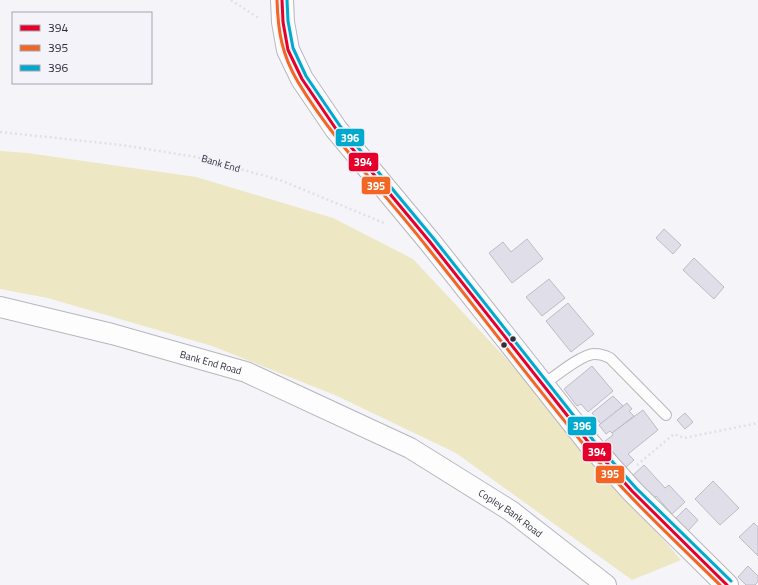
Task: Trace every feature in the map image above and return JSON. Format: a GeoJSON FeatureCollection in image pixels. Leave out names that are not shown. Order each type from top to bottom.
{"type":"FeatureCollection","features":[{"type":"Feature","properties":{"kind":"street"},"geometry":{"type":"LineString","coordinates":[[282,0],[283,22],[288,50],[302,79],[336,129],[430,242],[589,442],[632,491],[727,585]]}},
{"type":"Feature","properties":{"kind":"street","name":"Bank End Road"},"geometry":{"type":"LineString","coordinates":[[0,307],[112,334],[246,372],[410,448]]}},
{"type":"Feature","properties":{"kind":"street","name":"Copley Bank Road"},"geometry":{"type":"LineString","coordinates":[[410,448],[511,511],[606,585]]}},
{"type":"Feature","properties":{"kind":"lane"},"geometry":{"type":"LineString","coordinates":[[543,384],[585,356],[594,354],[604,356],[610,358],[666,415]]}},
{"type":"Feature","properties":{"kind":"path"},"geometry":{"type":"LineString","coordinates":[[231,0],[262,20]]}},
{"type":"Feature","properties":{"kind":"path","name":"Bank End"},"geometry":{"type":"LineString","coordinates":[[0,132],[122,145],[196,156],[280,180],[389,225]]}},
{"type":"Feature","properties":{"kind":"path"},"geometry":{"type":"LineString","coordinates":[[621,478],[674,434],[684,438],[758,423]]}},
{"type":"Feature","properties":{"kind":"shaded area"},"geometry":{"type":"Polygon","coordinates":[[[0,151],[27,153],[196,177],[333,218],[413,259],[514,367],[681,560],[632,580],[456,453],[337,396],[212,346],[48,298],[0,289],[0,151]]]}},
{"type":"Feature","properties":{"kind":"building"},"geometry":{"type":"Polygon","coordinates":[[[664,229],[681,245],[673,254],[656,238],[664,229]]]}},
{"type":"Feature","properties":{"kind":"building"},"geometry":{"type":"Polygon","coordinates":[[[527,239],[543,259],[512,283],[489,253],[503,242],[511,252],[527,239]]]}},
{"type":"Feature","properties":{"kind":"building"},"geometry":{"type":"Polygon","coordinates":[[[694,258],[724,287],[714,299],[683,270],[694,258]]]}},
{"type":"Feature","properties":{"kind":"building"},"geometry":{"type":"Polygon","coordinates":[[[549,279],[565,298],[542,316],[526,297],[549,279]]]}},
{"type":"Feature","properties":{"kind":"building"},"geometry":{"type":"Polygon","coordinates":[[[568,303],[594,334],[571,352],[546,321],[568,303]]]}},
{"type":"Feature","properties":{"kind":"building"},"geometry":{"type":"Polygon","coordinates":[[[592,366],[613,391],[588,412],[581,404],[577,406],[564,389],[592,366]]]}},
{"type":"Feature","properties":{"kind":"building"},"geometry":{"type":"Polygon","coordinates":[[[613,396],[623,406],[601,424],[592,413],[613,396]]]}},
{"type":"Feature","properties":{"kind":"building"},"geometry":{"type":"Polygon","coordinates":[[[627,403],[632,409],[629,411],[634,416],[612,433],[610,431],[606,434],[599,425],[627,403]]]}},
{"type":"Feature","properties":{"kind":"building"},"geometry":{"type":"Polygon","coordinates":[[[643,410],[658,430],[628,454],[634,460],[625,468],[605,441],[613,435],[612,433],[643,410]]]}},
{"type":"Feature","properties":{"kind":"building"},"geometry":{"type":"Polygon","coordinates":[[[685,413],[693,422],[685,429],[677,420],[685,413]]]}},
{"type":"Feature","properties":{"kind":"building"},"geometry":{"type":"Polygon","coordinates":[[[644,465],[665,488],[669,485],[685,502],[672,514],[656,496],[654,499],[632,476],[644,465]]]}},
{"type":"Feature","properties":{"kind":"building"},"geometry":{"type":"Polygon","coordinates":[[[713,481],[739,508],[720,525],[695,499],[713,481]]]}},
{"type":"Feature","properties":{"kind":"building"},"geometry":{"type":"Polygon","coordinates":[[[686,508],[698,520],[688,531],[675,519],[686,508]]]}},
{"type":"Feature","properties":{"kind":"building"},"geometry":{"type":"Polygon","coordinates":[[[754,523],[758,527],[758,556],[739,537],[754,523]]]}},
{"type":"Feature","properties":{"kind":"building"},"geometry":{"type":"Polygon","coordinates":[[[748,566],[758,576],[758,582],[755,585],[746,585],[738,577],[748,566]]]}},
{"type":"Feature","properties":{"kind":"transit line","name":"395"},"geometry":{"type":"LineString","coordinates":[[277,0],[278,23],[288,62],[298,82],[327,125],[411,227],[585,446],[634,500],[720,585]]}},
{"type":"Feature","properties":{"kind":"transit line","name":"394"},"geometry":{"type":"LineString","coordinates":[[282,0],[283,22],[288,50],[302,79],[336,129],[430,242],[589,443],[632,491],[727,585]]}},
{"type":"Feature","properties":{"kind":"transit line","name":"396"},"geometry":{"type":"LineString","coordinates":[[287,0],[288,21],[293,48],[306,76],[340,126],[434,239],[593,440],[636,488],[731,581]]}}]}
